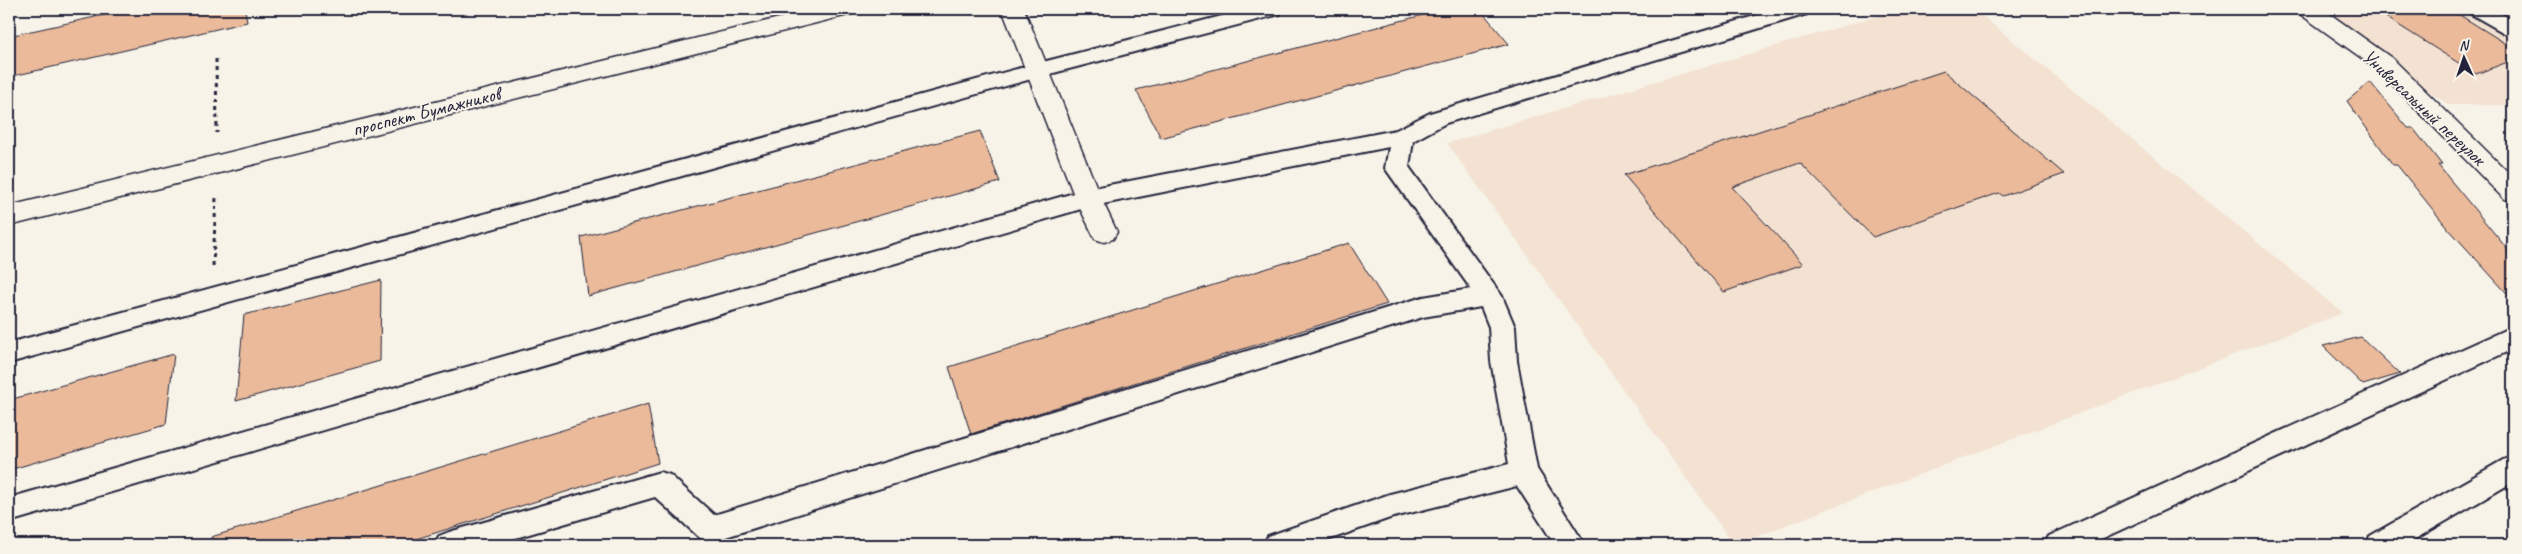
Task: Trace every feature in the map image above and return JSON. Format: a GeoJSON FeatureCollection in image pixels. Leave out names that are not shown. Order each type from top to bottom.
{"type":"FeatureCollection","features":[{"type":"Feature","properties":{"kind":"street","name":"проспект Бумажников"},"geometry":{"type":"LineString","coordinates":[[9,216],[844,9]]}},
{"type":"Feature","properties":{"kind":"street"},"geometry":{"type":"LineString","coordinates":[[1013,9],[1039,70],[1088,198],[1104,232]]}},
{"type":"Feature","properties":{"kind":"street","name":"Универсальный переулок"},"geometry":{"type":"LineString","coordinates":[[2308,9],[2385,64],[2513,192]]}},
{"type":"Feature","properties":{"kind":"lane"},"geometry":{"type":"LineString","coordinates":[[9,353],[1039,70],[1273,9]]}},
{"type":"Feature","properties":{"kind":"lane"},"geometry":{"type":"LineString","coordinates":[[9,510],[1088,198],[1402,136],[1438,118],[1800,9]]}},
{"type":"Feature","properties":{"kind":"lane"},"geometry":{"type":"LineString","coordinates":[[2478,9],[2513,29]]}},
{"type":"Feature","properties":{"kind":"lane"},"geometry":{"type":"LineString","coordinates":[[1402,136],[1397,168],[1488,296],[1502,327],[1504,361],[1524,472],[1571,545]]}},
{"type":"Feature","properties":{"kind":"lane"},"geometry":{"type":"LineString","coordinates":[[449,545],[660,484],[708,537],[942,455],[1423,307],[1488,296]]}},
{"type":"Feature","properties":{"kind":"lane"},"geometry":{"type":"LineString","coordinates":[[2059,545],[2507,338],[2513,339]]}},
{"type":"Feature","properties":{"kind":"lane"},"geometry":{"type":"LineString","coordinates":[[2380,545],[2513,468]]}},
{"type":"Feature","properties":{"kind":"lane"},"geometry":{"type":"LineString","coordinates":[[1278,545],[1390,506],[1524,472]]}},
{"type":"Feature","properties":{"kind":"shaded area"},"geometry":{"type":"Polygon","coordinates":[[[1901,9],[1974,9],[2343,313],[1734,545],[1447,143],[1901,9]]]}},
{"type":"Feature","properties":{"kind":"shaded area"},"geometry":{"type":"Polygon","coordinates":[[[2305,9],[2513,9],[2513,105],[2449,105],[2305,9]]]}},
{"type":"Feature","properties":{"kind":"building"},"geometry":{"type":"Polygon","coordinates":[[[131,9],[245,9],[247,22],[9,77],[9,36],[131,9]]]}},
{"type":"Feature","properties":{"kind":"building"},"geometry":{"type":"Polygon","coordinates":[[[1446,9],[1480,9],[1509,44],[1161,138],[1136,90],[1446,9]]]}},
{"type":"Feature","properties":{"kind":"building"},"geometry":{"type":"Polygon","coordinates":[[[2373,9],[2450,9],[2513,48],[2513,60],[2476,74],[2373,9]]]}},
{"type":"Feature","properties":{"kind":"building"},"geometry":{"type":"Polygon","coordinates":[[[1944,71],[2064,174],[2003,196],[1999,193],[1873,237],[1800,163],[1732,187],[1803,264],[1724,292],[1624,175],[1944,71]]]}},
{"type":"Feature","properties":{"kind":"building"},"geometry":{"type":"Polygon","coordinates":[[[2370,82],[2408,128],[2413,128],[2442,165],[2438,165],[2513,256],[2513,300],[2446,226],[2397,165],[2393,165],[2347,101],[2370,82]]]}},
{"type":"Feature","properties":{"kind":"building"},"geometry":{"type":"Polygon","coordinates":[[[980,131],[1000,182],[588,296],[581,237],[980,131]]]}},
{"type":"Feature","properties":{"kind":"building"},"geometry":{"type":"Polygon","coordinates":[[[1349,243],[1387,304],[971,434],[949,367],[1349,243]]]}},
{"type":"Feature","properties":{"kind":"building"},"geometry":{"type":"Polygon","coordinates":[[[381,280],[380,361],[236,401],[244,315],[381,280]]]}},
{"type":"Feature","properties":{"kind":"building"},"geometry":{"type":"Polygon","coordinates":[[[2361,337],[2400,374],[2363,385],[2323,346],[2361,337]]]}},
{"type":"Feature","properties":{"kind":"building"},"geometry":{"type":"Polygon","coordinates":[[[174,354],[166,424],[9,470],[9,400],[174,354]]]}},
{"type":"Feature","properties":{"kind":"building"},"geometry":{"type":"Polygon","coordinates":[[[648,404],[658,463],[397,545],[212,545],[211,537],[648,404]]]}}]}
